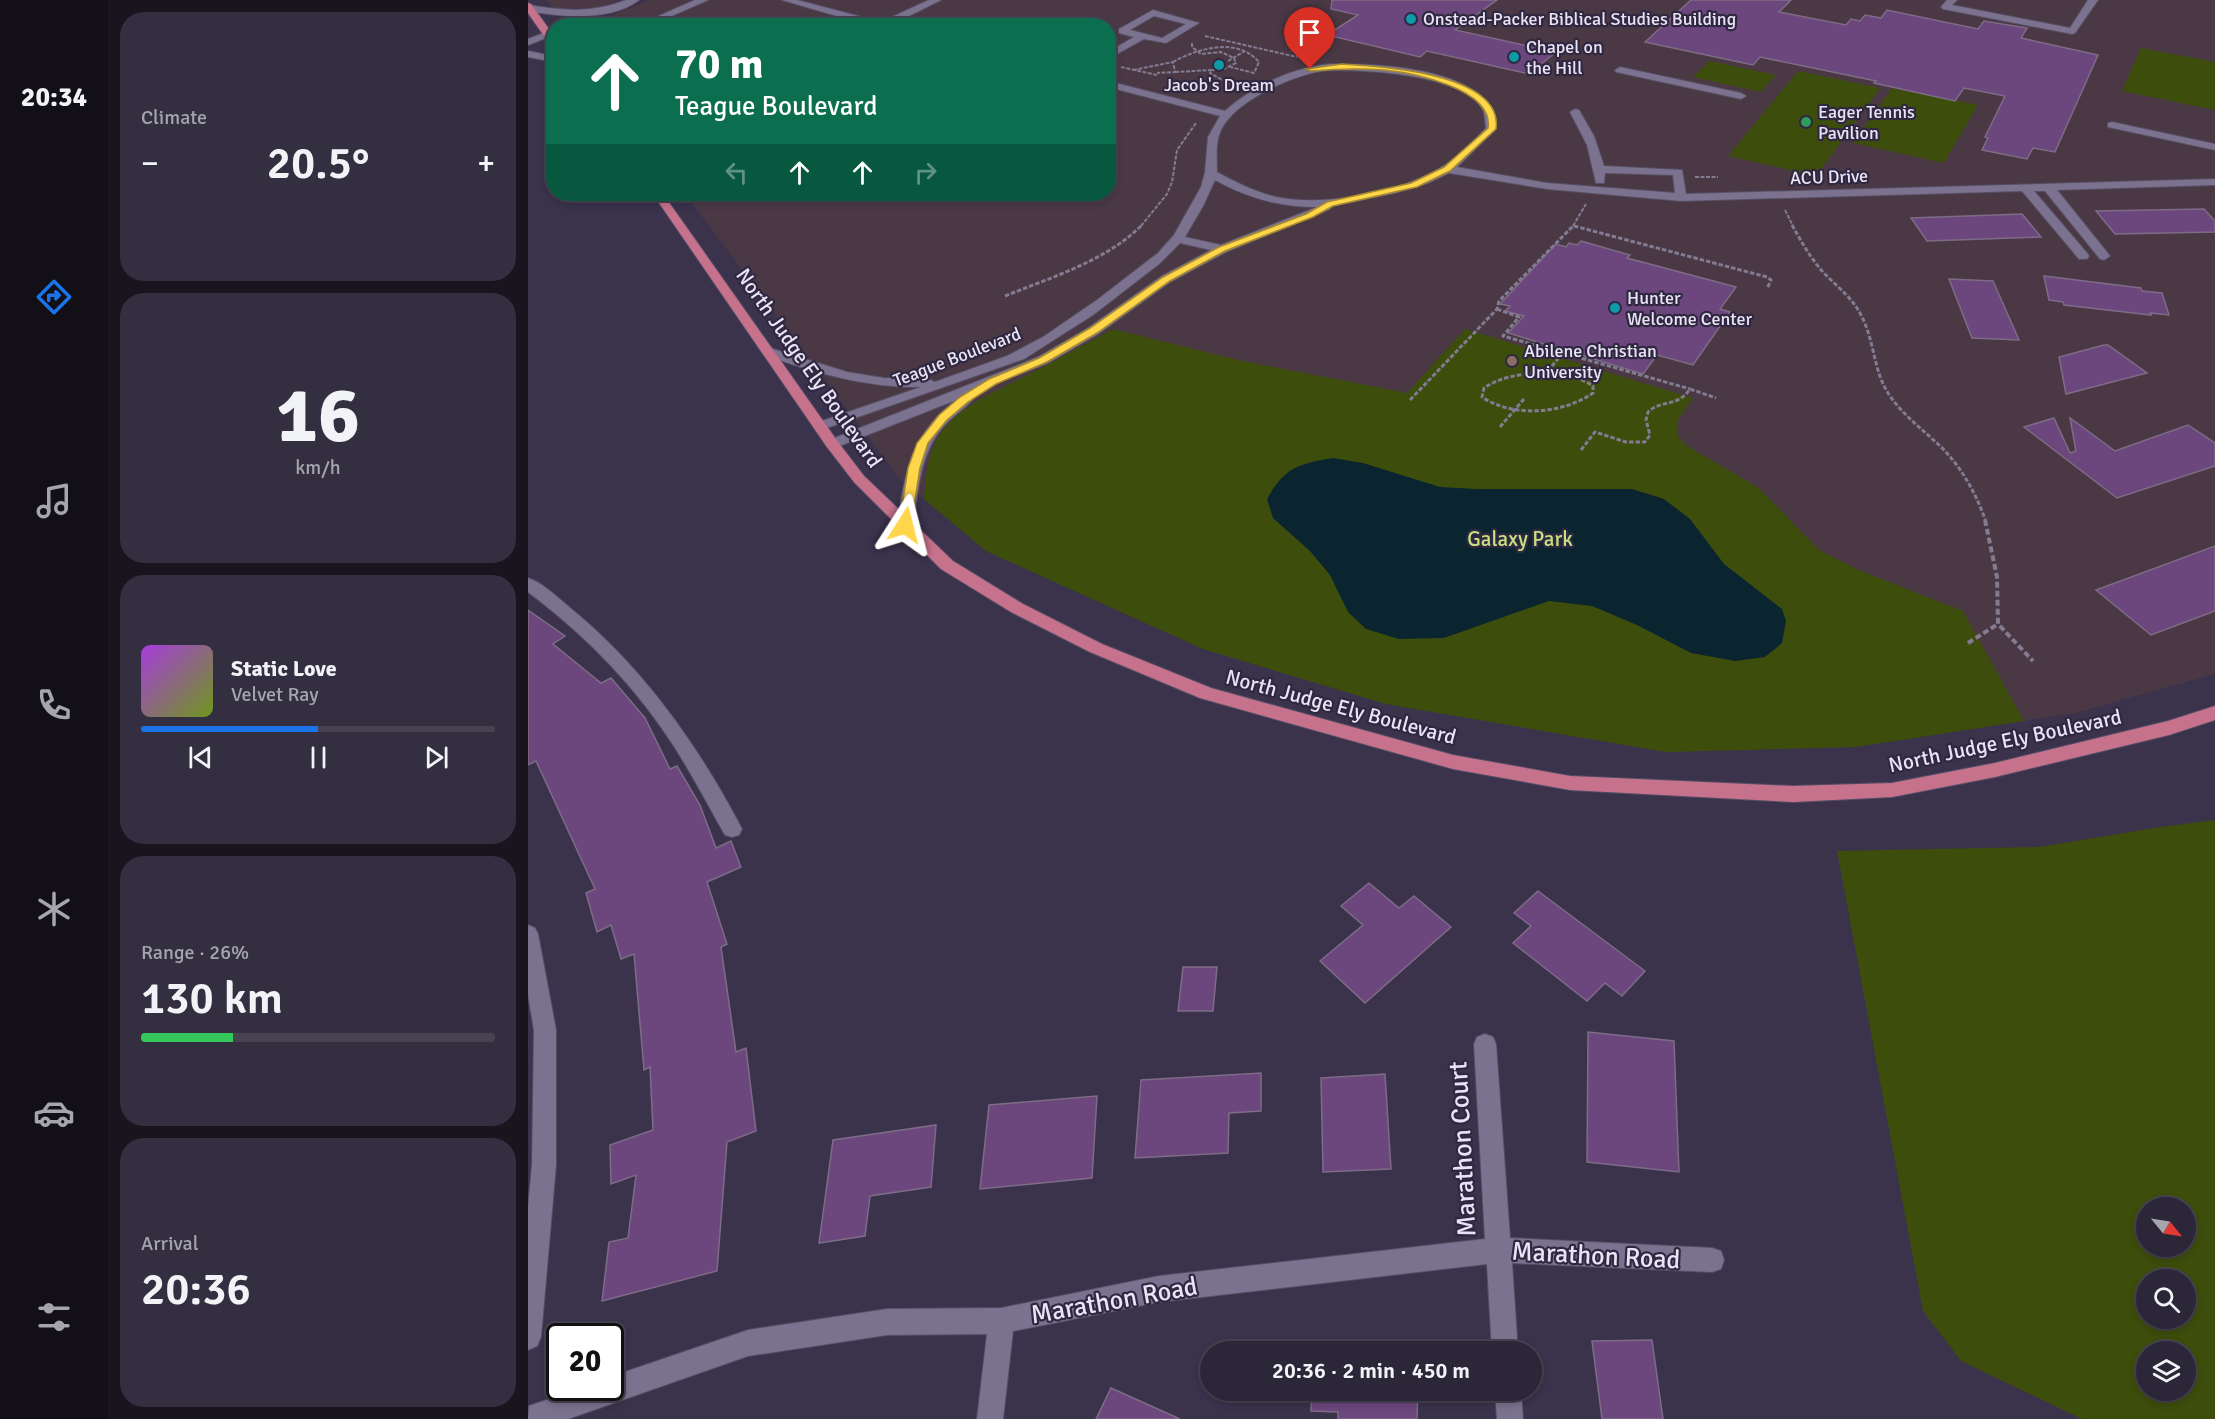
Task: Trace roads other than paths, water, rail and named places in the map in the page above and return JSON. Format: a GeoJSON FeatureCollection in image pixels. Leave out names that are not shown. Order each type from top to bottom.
{"type":"FeatureCollection","features":[{"type":"Feature","properties":{"kind":"main road"},"geometry":{"type":"LineString","coordinates":[[529,7],[546,28]]}},
{"type":"Feature","properties":{"kind":"main road","name":"North Judge Ely Boulevard"},"geometry":{"type":"LineString","coordinates":[[663,201],[832,444],[859,479],[947,565],[1017,608],[1096,648],[1206,693],[1453,762],[1570,783],[1793,794],[1892,790],[1995,771],[2169,728],[2215,713]]}},
{"type":"Feature","properties":{"kind":"street"},"geometry":{"type":"LineString","coordinates":[[590,18],[634,0]]}},
{"type":"Feature","properties":{"kind":"street"},"geometry":{"type":"LineString","coordinates":[[659,18],[703,0]]}},
{"type":"Feature","properties":{"kind":"street"},"geometry":{"type":"LineString","coordinates":[[787,0],[857,18]]}},
{"type":"Feature","properties":{"kind":"street"},"geometry":{"type":"LineString","coordinates":[[899,18],[936,0]]}},
{"type":"Feature","properties":{"kind":"street"},"geometry":{"type":"LineString","coordinates":[[1952,0],[1946,7],[2072,31],[2093,0]]}},
{"type":"Feature","properties":{"kind":"street"},"geometry":{"type":"LineString","coordinates":[[529,7],[567,14],[613,9]]}},
{"type":"Feature","properties":{"kind":"street"},"geometry":{"type":"LineString","coordinates":[[1153,13],[1194,23],[1163,41],[1143,36],[1122,31],[1153,13]]}},
{"type":"Feature","properties":{"kind":"street"},"geometry":{"type":"LineString","coordinates":[[840,18],[846,15]]}},
{"type":"Feature","properties":{"kind":"street"},"geometry":{"type":"LineString","coordinates":[[528,42],[546,35]]}},
{"type":"Feature","properties":{"kind":"street"},"geometry":{"type":"LineString","coordinates":[[1116,56],[1143,36]]}},
{"type":"Feature","properties":{"kind":"street"},"geometry":{"type":"LineString","coordinates":[[528,54],[546,57]]}},
{"type":"Feature","properties":{"kind":"street","name":"Teague Boulevard"},"geometry":{"type":"LineString","coordinates":[[821,426],[1017,357],[1077,323],[1178,239],[1204,193],[1210,172],[1209,147],[1218,125],[1228,115],[1284,78],[1310,69],[1342,66],[1384,68],[1421,75],[1470,92],[1482,100],[1490,110],[1493,120],[1491,129],[1447,169],[1414,185],[1330,204],[1317,206],[1267,198],[1236,188],[1210,172]]}},
{"type":"Feature","properties":{"kind":"street"},"geometry":{"type":"LineString","coordinates":[[1620,70],[1741,96]]}},
{"type":"Feature","properties":{"kind":"street"},"geometry":{"type":"LineString","coordinates":[[1116,86],[1228,115]]}},
{"type":"Feature","properties":{"kind":"street"},"geometry":{"type":"LineString","coordinates":[[1575,112],[1582,121],[1600,169],[1594,191]]}},
{"type":"Feature","properties":{"kind":"street"},"geometry":{"type":"LineString","coordinates":[[2112,125],[2215,147]]}},
{"type":"Feature","properties":{"kind":"street","name":"ACU Drive"},"geometry":{"type":"LineString","coordinates":[[1447,169],[1505,180],[1594,191],[1681,198],[2215,182]]}},
{"type":"Feature","properties":{"kind":"street"},"geometry":{"type":"LineString","coordinates":[[1600,169],[1678,172],[1681,198]]}},
{"type":"Feature","properties":{"kind":"street"},"geometry":{"type":"LineString","coordinates":[[2047,186],[2104,256]]}},
{"type":"Feature","properties":{"kind":"street"},"geometry":{"type":"LineString","coordinates":[[2024,187],[2083,256]]}},
{"type":"Feature","properties":{"kind":"street","name":"Teague Boulevard"},"geometry":{"type":"LineString","coordinates":[[832,444],[1043,360],[1094,331],[1166,279],[1222,249],[1310,215],[1330,204]]}},
{"type":"Feature","properties":{"kind":"street"},"geometry":{"type":"LineString","coordinates":[[1178,239],[1222,249]]}},
{"type":"Feature","properties":{"kind":"street"},"geometry":{"type":"LineString","coordinates":[[770,352],[829,373],[862,381],[898,384],[951,381]]}},
{"type":"Feature","properties":{"kind":"street"},"geometry":{"type":"LineString","coordinates":[[905,525],[914,468],[922,443],[943,417],[993,381]]}},
{"type":"Feature","properties":{"kind":"street"},"geometry":{"type":"LineString","coordinates":[[528,584],[584,627],[632,678],[682,744],[732,829]]}},
{"type":"Feature","properties":{"kind":"street"},"geometry":{"type":"LineString","coordinates":[[528,934],[544,1030],[544,1165],[528,1337]]}},
{"type":"Feature","properties":{"kind":"street","name":"Marathon Court"},"geometry":{"type":"LineString","coordinates":[[1485,1044],[1504,1341]]}},
{"type":"Feature","properties":{"kind":"street","name":"Marathon Road"},"geometry":{"type":"LineString","coordinates":[[529,1419],[748,1343],[887,1322],[1001,1321],[1159,1289],[1497,1250],[1712,1260]]}},
{"type":"Feature","properties":{"kind":"street"},"geometry":{"type":"LineString","coordinates":[[990,1419],[1001,1321]]}},
{"type":"Feature","properties":{"kind":"street"},"geometry":{"type":"LineString","coordinates":[[1509,1401],[1510,1419]]}},
{"type":"Feature","properties":{"kind":"water"},"geometry":{"type":"Polygon","coordinates":[[[1333,458],[1363,463],[1440,487],[1632,489],[1664,499],[1690,519],[1724,564],[1782,609],[1786,621],[1782,643],[1765,657],[1735,661],[1691,653],[1637,625],[1592,606],[1549,601],[1444,638],[1399,639],[1366,629],[1348,612],[1330,575],[1310,551],[1273,518],[1267,499],[1280,480],[1294,469],[1310,462],[1333,458]]]}},
{"type":"Feature","properties":{"kind":"place","name":"Onstead-Packer Biblical Studies Building"},"geometry":{"type":"Point","coordinates":[1411,19]}},
{"type":"Feature","properties":{"kind":"place","name":"Chapel on the Hill"},"geometry":{"type":"Point","coordinates":[1514,57]}},
{"type":"Feature","properties":{"kind":"place","name":"Jacob's Dream"},"geometry":{"type":"Point","coordinates":[1219,65]}},
{"type":"Feature","properties":{"kind":"place","name":"Eager Tennis Pavilion"},"geometry":{"type":"Point","coordinates":[1806,122]}},
{"type":"Feature","properties":{"kind":"place","name":"Hunter Welcome Center"},"geometry":{"type":"Point","coordinates":[1615,308]}},
{"type":"Feature","properties":{"kind":"place","name":"Abilene Christian University"},"geometry":{"type":"Point","coordinates":[1512,361]}},
{"type":"Feature","properties":{"kind":"park label","name":"Galaxy Park"},"geometry":{"type":"Point","coordinates":[1520,539]}}]}
